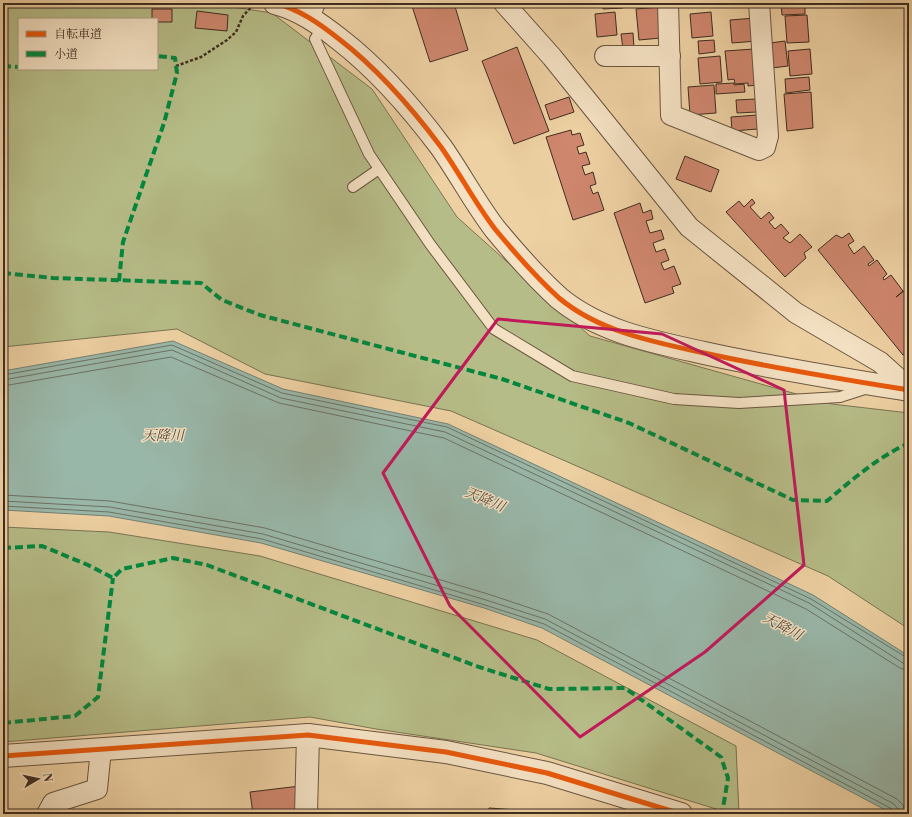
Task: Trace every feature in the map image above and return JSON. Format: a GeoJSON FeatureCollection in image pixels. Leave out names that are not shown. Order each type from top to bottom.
{"type":"FeatureCollection","features":[{"type":"Feature","properties":{"kind":"street"},"geometry":{"type":"LineString","coordinates":[[275,3],[316,15],[376,71],[399,96],[440,147],[495,228],[560,298],[582,313],[610,328],[640,338],[758,365],[909,389]]}},
{"type":"Feature","properties":{"kind":"street"},"geometry":{"type":"LineString","coordinates":[[504,3],[552,57],[689,227],[796,313],[880,362],[909,389]]}},
{"type":"Feature","properties":{"kind":"street"},"geometry":{"type":"LineString","coordinates":[[668,3],[671,115],[759,150],[764,147],[768,136],[760,3]]}},
{"type":"Feature","properties":{"kind":"street"},"geometry":{"type":"LineString","coordinates":[[605,56],[670,56]]}},
{"type":"Feature","properties":{"kind":"street"},"geometry":{"type":"LineString","coordinates":[[306,814],[308,735]]}},
{"type":"Feature","properties":{"kind":"street"},"geometry":{"type":"LineString","coordinates":[[3,756],[308,735],[446,752],[547,773],[682,814]]}},
{"type":"Feature","properties":{"kind":"street"},"geometry":{"type":"LineString","coordinates":[[47,814],[53,802],[97,789],[101,749]]}},
{"type":"Feature","properties":{"kind":"lane"},"geometry":{"type":"LineString","coordinates":[[316,15],[315,39],[342,100],[369,154],[430,244],[494,329],[572,376],[674,399],[739,403],[840,397],[879,385]]}},
{"type":"Feature","properties":{"kind":"lane"},"geometry":{"type":"LineString","coordinates":[[353,187],[379,169]]}},
{"type":"Feature","properties":{"kind":"path"},"geometry":{"type":"LineString","coordinates":[[176,66],[201,57],[227,40],[236,32],[243,16],[255,3]]}},
{"type":"Feature","properties":{"kind":"highlighted area"},"geometry":{"type":"Polygon","coordinates":[[[498,319],[662,334],[784,390],[804,565],[705,652],[580,737],[450,606],[383,473],[498,319]]]}},
{"type":"Feature","properties":{"kind":"green space"},"geometry":{"type":"Polygon","coordinates":[[[3,3],[207,3],[272,13],[372,89],[457,217],[590,336],[832,404],[909,413],[909,629],[828,576],[451,411],[265,374],[177,329],[3,347],[3,3]]]}},
{"type":"Feature","properties":{"kind":"green space"},"geometry":{"type":"Polygon","coordinates":[[[3,527],[109,532],[260,556],[537,640],[736,746],[739,814],[732,814],[536,753],[376,729],[310,717],[3,742],[3,527]]]}},
{"type":"Feature","properties":{"kind":"water","name":"天降川"},"geometry":{"type":"Polygon","coordinates":[[[173,341],[283,389],[448,424],[813,595],[909,656],[909,814],[893,814],[542,628],[484,608],[261,543],[109,516],[3,510],[3,371],[173,341]]]}},
{"type":"Feature","properties":{"kind":"building"},"geometry":{"type":"Polygon","coordinates":[[[411,3],[454,3],[468,50],[430,62],[411,3]]]}},
{"type":"Feature","properties":{"kind":"building"},"geometry":{"type":"Polygon","coordinates":[[[565,3],[584,3],[584,5],[565,7],[565,3]]]}},
{"type":"Feature","properties":{"kind":"building"},"geometry":{"type":"Polygon","coordinates":[[[602,3],[622,3],[623,8],[603,9],[602,3]]]}},
{"type":"Feature","properties":{"kind":"building"},"geometry":{"type":"Polygon","coordinates":[[[781,3],[805,3],[805,14],[782,15],[781,3]]]}},
{"type":"Feature","properties":{"kind":"building"},"geometry":{"type":"Polygon","coordinates":[[[659,7],[661,38],[639,40],[636,9],[659,7]]]}},
{"type":"Feature","properties":{"kind":"building"},"geometry":{"type":"Polygon","coordinates":[[[152,9],[172,9],[172,22],[158,22],[158,18],[152,18],[152,9]]]}},
{"type":"Feature","properties":{"kind":"building"},"geometry":{"type":"Polygon","coordinates":[[[197,11],[228,15],[227,31],[195,28],[197,11]]]}},
{"type":"Feature","properties":{"kind":"building"},"geometry":{"type":"Polygon","coordinates":[[[615,12],[617,35],[597,37],[595,14],[615,12]]]}},
{"type":"Feature","properties":{"kind":"building"},"geometry":{"type":"Polygon","coordinates":[[[711,12],[713,36],[692,38],[690,14],[711,12]]]}},
{"type":"Feature","properties":{"kind":"building"},"geometry":{"type":"Polygon","coordinates":[[[807,15],[809,42],[787,43],[785,16],[807,15]]]}},
{"type":"Feature","properties":{"kind":"building"},"geometry":{"type":"Polygon","coordinates":[[[755,18],[757,41],[732,43],[730,20],[755,18]]]}},
{"type":"Feature","properties":{"kind":"building"},"geometry":{"type":"Polygon","coordinates":[[[633,33],[634,48],[623,49],[621,34],[633,33]]]}},
{"type":"Feature","properties":{"kind":"building"},"geometry":{"type":"Polygon","coordinates":[[[714,40],[715,52],[699,54],[698,41],[714,40]]]}},
{"type":"Feature","properties":{"kind":"building"},"geometry":{"type":"Polygon","coordinates":[[[785,41],[788,66],[772,68],[770,43],[785,41]]]}},
{"type":"Feature","properties":{"kind":"building"},"geometry":{"type":"Polygon","coordinates":[[[517,47],[549,131],[514,144],[482,61],[517,47]]]}},
{"type":"Feature","properties":{"kind":"building"},"geometry":{"type":"Polygon","coordinates":[[[754,49],[757,85],[748,86],[748,83],[735,84],[734,79],[728,80],[725,51],[754,49]]]}},
{"type":"Feature","properties":{"kind":"building"},"geometry":{"type":"Polygon","coordinates":[[[810,49],[812,74],[790,76],[788,51],[810,49]]]}},
{"type":"Feature","properties":{"kind":"building"},"geometry":{"type":"Polygon","coordinates":[[[720,56],[722,82],[700,84],[698,58],[720,56]]]}},
{"type":"Feature","properties":{"kind":"building"},"geometry":{"type":"Polygon","coordinates":[[[809,77],[810,90],[786,93],[785,79],[809,77]]]}},
{"type":"Feature","properties":{"kind":"building"},"geometry":{"type":"Polygon","coordinates":[[[734,83],[734,85],[744,84],[745,92],[716,94],[716,84],[734,83]]]}},
{"type":"Feature","properties":{"kind":"building"},"geometry":{"type":"Polygon","coordinates":[[[714,85],[716,113],[690,115],[688,87],[714,85]]]}},
{"type":"Feature","properties":{"kind":"building"},"geometry":{"type":"Polygon","coordinates":[[[811,92],[813,128],[787,131],[784,94],[811,92]]]}},
{"type":"Feature","properties":{"kind":"building"},"geometry":{"type":"Polygon","coordinates":[[[569,97],[574,112],[550,120],[545,105],[569,97]]]}},
{"type":"Feature","properties":{"kind":"building"},"geometry":{"type":"Polygon","coordinates":[[[756,99],[757,112],[737,113],[736,100],[756,99]]]}},
{"type":"Feature","properties":{"kind":"building"},"geometry":{"type":"Polygon","coordinates":[[[757,115],[758,129],[732,131],[731,117],[757,115]]]}},
{"type":"Feature","properties":{"kind":"building"},"geometry":{"type":"Polygon","coordinates":[[[571,130],[572,135],[580,133],[584,145],[577,147],[579,154],[586,152],[590,164],[582,166],[585,175],[593,172],[596,184],[590,186],[593,194],[598,192],[604,210],[573,220],[546,137],[571,130]]]}},
{"type":"Feature","properties":{"kind":"building"},"geometry":{"type":"Polygon","coordinates":[[[685,156],[719,170],[711,192],[676,179],[685,156]]]}},
{"type":"Feature","properties":{"kind":"building"},"geometry":{"type":"Polygon","coordinates":[[[752,199],[755,203],[750,207],[761,219],[769,212],[774,218],[769,222],[775,229],[781,224],[789,233],[783,238],[790,243],[800,234],[812,247],[804,253],[806,258],[785,277],[726,212],[739,201],[744,207],[752,199]]]}},
{"type":"Feature","properties":{"kind":"building"},"geometry":{"type":"Polygon","coordinates":[[[640,203],[643,213],[651,210],[653,219],[646,221],[650,233],[661,230],[664,239],[653,243],[656,252],[665,249],[669,260],[661,263],[664,270],[674,266],[681,284],[672,287],[674,293],[645,303],[614,213],[640,203]]]}},
{"type":"Feature","properties":{"kind":"building"},"geometry":{"type":"Polygon","coordinates":[[[849,233],[854,241],[848,245],[854,254],[864,246],[874,260],[868,264],[869,266],[877,260],[887,274],[883,278],[884,280],[891,275],[903,291],[896,297],[904,291],[909,297],[909,351],[903,355],[818,250],[836,235],[842,238],[849,233]]]}},
{"type":"Feature","properties":{"kind":"building"},"geometry":{"type":"Polygon","coordinates":[[[300,786],[303,811],[276,814],[253,814],[250,792],[300,786]]]}},
{"type":"Feature","properties":{"kind":"building"},"geometry":{"type":"Polygon","coordinates":[[[489,808],[530,811],[530,814],[489,814],[489,808]]]}},
{"type":"Feature","properties":{"kind":"marked path"},"geometry":{"type":"LineString","coordinates":[[119,281],[123,242],[164,123],[177,73],[175,58],[158,56]]}},
{"type":"Feature","properties":{"kind":"marked path"},"geometry":{"type":"LineString","coordinates":[[3,66],[18,67]]}},
{"type":"Feature","properties":{"kind":"marked path"},"geometry":{"type":"LineString","coordinates":[[3,273],[53,278],[201,283],[222,300],[260,315],[502,379],[629,423],[793,500],[827,501],[876,462],[909,443]]}},
{"type":"Feature","properties":{"kind":"marked path"},"geometry":{"type":"LineString","coordinates":[[3,548],[42,546],[88,565],[113,578],[122,569],[173,558],[207,565],[479,667],[549,689],[625,688],[721,757],[728,778],[722,814]]}},
{"type":"Feature","properties":{"kind":"marked path"},"geometry":{"type":"LineString","coordinates":[[3,723],[75,716],[98,697],[113,578]]}},
{"type":"Feature","properties":{"kind":"cycle path"},"geometry":{"type":"LineString","coordinates":[[275,3],[301,13],[332,33],[381,76],[418,117],[441,147],[495,229],[542,282],[559,298],[575,310],[628,334],[666,345],[781,368],[909,390]]}},
{"type":"Feature","properties":{"kind":"cycle path"},"geometry":{"type":"LineString","coordinates":[[3,756],[308,735],[446,752],[547,773],[681,814]]}}]}
